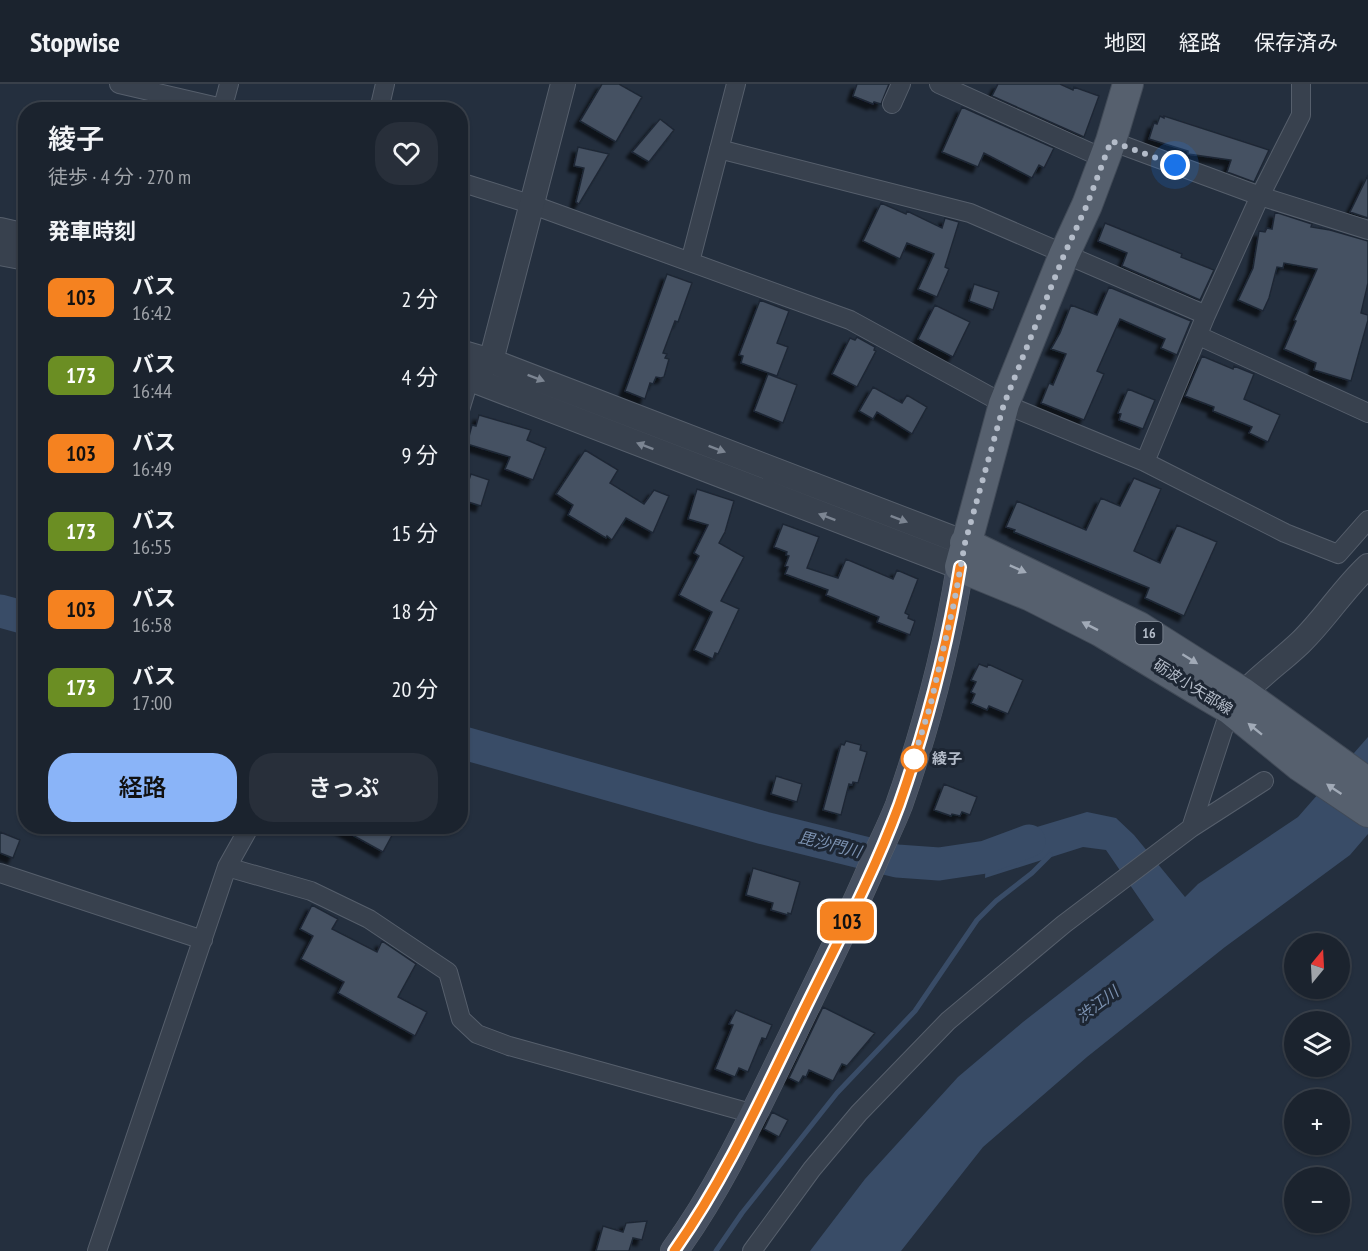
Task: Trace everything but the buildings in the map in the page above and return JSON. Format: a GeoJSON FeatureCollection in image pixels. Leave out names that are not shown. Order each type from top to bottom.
{"type":"FeatureCollection","features":[{"type":"Feature","properties":{"kind":"main road"},"geometry":{"type":"LineString","coordinates":[[674,1251],[706,1201],[754,1114],[870,872],[898,806],[930,707],[963,555],[1004,404],[1108,150],[1121,87]]}},
{"type":"Feature","properties":{"kind":"main road","name":"砺波小矢部線"},"geometry":{"type":"LineString","coordinates":[[963,555],[1031,597],[1237,701],[1309,757],[1368,812]]}},
{"type":"Feature","properties":{"kind":"main road","name":"砺波小矢部線"},"geometry":{"type":"LineString","coordinates":[[1309,757],[1368,783]]}},
{"type":"Feature","properties":{"kind":"street"},"geometry":{"type":"LineString","coordinates":[[119,84],[195,102]]}},
{"type":"Feature","properties":{"kind":"street"},"geometry":{"type":"LineString","coordinates":[[226,102],[229,84]]}},
{"type":"Feature","properties":{"kind":"street"},"geometry":{"type":"LineString","coordinates":[[381,102],[385,84]]}},
{"type":"Feature","properties":{"kind":"street"},"geometry":{"type":"LineString","coordinates":[[468,374],[491,361],[563,84]]}},
{"type":"Feature","properties":{"kind":"street"},"geometry":{"type":"LineString","coordinates":[[690,262],[736,84]]}},
{"type":"Feature","properties":{"kind":"street"},"geometry":{"type":"LineString","coordinates":[[892,104],[901,84]]}},
{"type":"Feature","properties":{"kind":"street"},"geometry":{"type":"LineString","coordinates":[[939,84],[1108,150],[1368,230]]}},
{"type":"Feature","properties":{"kind":"street"},"geometry":{"type":"LineString","coordinates":[[1145,462],[1206,315],[1300,115],[1301,84]]}},
{"type":"Feature","properties":{"kind":"street"},"geometry":{"type":"LineString","coordinates":[[719,149],[970,213],[1206,315]]}},
{"type":"Feature","properties":{"kind":"street"},"geometry":{"type":"LineString","coordinates":[[468,185],[533,205],[850,320],[1004,404],[1145,462],[1285,533],[1338,554],[1368,520]]}},
{"type":"Feature","properties":{"kind":"street"},"geometry":{"type":"LineString","coordinates":[[0,230],[18,234]]}},
{"type":"Feature","properties":{"kind":"street"},"geometry":{"type":"LineString","coordinates":[[0,253],[18,256]]}},
{"type":"Feature","properties":{"kind":"street"},"geometry":{"type":"LineString","coordinates":[[1199,336],[1368,413]]}},
{"type":"Feature","properties":{"kind":"street"},"geometry":{"type":"LineString","coordinates":[[468,354],[491,361],[963,555]]}},
{"type":"Feature","properties":{"kind":"street"},"geometry":{"type":"LineString","coordinates":[[468,377],[963,555]]}},
{"type":"Feature","properties":{"kind":"street"},"geometry":{"type":"LineString","coordinates":[[1191,828],[1237,701],[1302,641],[1352,581],[1368,566]]}},
{"type":"Feature","properties":{"kind":"street"},"geometry":{"type":"LineString","coordinates":[[752,1251],[812,1169],[859,1113],[948,1021],[1064,924],[1191,828],[1264,781]]}},
{"type":"Feature","properties":{"kind":"street"},"geometry":{"type":"LineString","coordinates":[[97,1251],[227,867],[246,834]]}},
{"type":"Feature","properties":{"kind":"street"},"geometry":{"type":"LineString","coordinates":[[227,867],[311,891],[379,925],[448,972],[461,1019],[477,1034],[509,1046],[754,1114]]}},
{"type":"Feature","properties":{"kind":"street"},"geometry":{"type":"LineString","coordinates":[[0,873],[203,940]]}},
{"type":"Feature","properties":{"kind":"water","name":"渋江川"},"geometry":{"type":"Polygon","coordinates":[[[1368,737],[1368,834],[1350,855],[1225,947],[1087,1057],[983,1147],[901,1251],[810,1251],[865,1179],[958,1077],[1023,1022],[1154,920],[1106,850],[1083,847],[985,878],[987,842],[1087,812],[1116,818],[1134,835],[1185,897],[1198,884],[1298,817],[1368,737]]]}},
{"type":"Feature","properties":{"kind":"waterway","name":"毘沙門川"},"geometry":{"type":"LineString","coordinates":[[0,611],[18,616]]}},
{"type":"Feature","properties":{"kind":"waterway","name":"毘沙門川"},"geometry":{"type":"LineString","coordinates":[[468,744],[764,828],[897,861],[939,864],[986,857],[1029,841]]}},
{"type":"Feature","properties":{"kind":"waterway"},"geometry":{"type":"LineString","coordinates":[[716,1251],[742,1213],[837,1093],[915,1011],[977,920],[1050,855]]}},
{"type":"Feature","properties":{"kind":"bus line","name":"103"},"geometry":{"type":"LineString","coordinates":[[674,1251],[690,1229],[754,1114],[862,891],[898,806],[930,707],[960,567]]}},
{"type":"Feature","properties":{"kind":"place","name":"綾子"},"geometry":{"type":"Point","coordinates":[914,759]}},
{"type":"Feature","properties":{"kind":"route"},"geometry":{"type":"LineString","coordinates":[[914,759],[911,766],[930,707],[965,543],[1004,404],[1064,255],[1087,205],[1111,141],[1175,165]]}}]}
